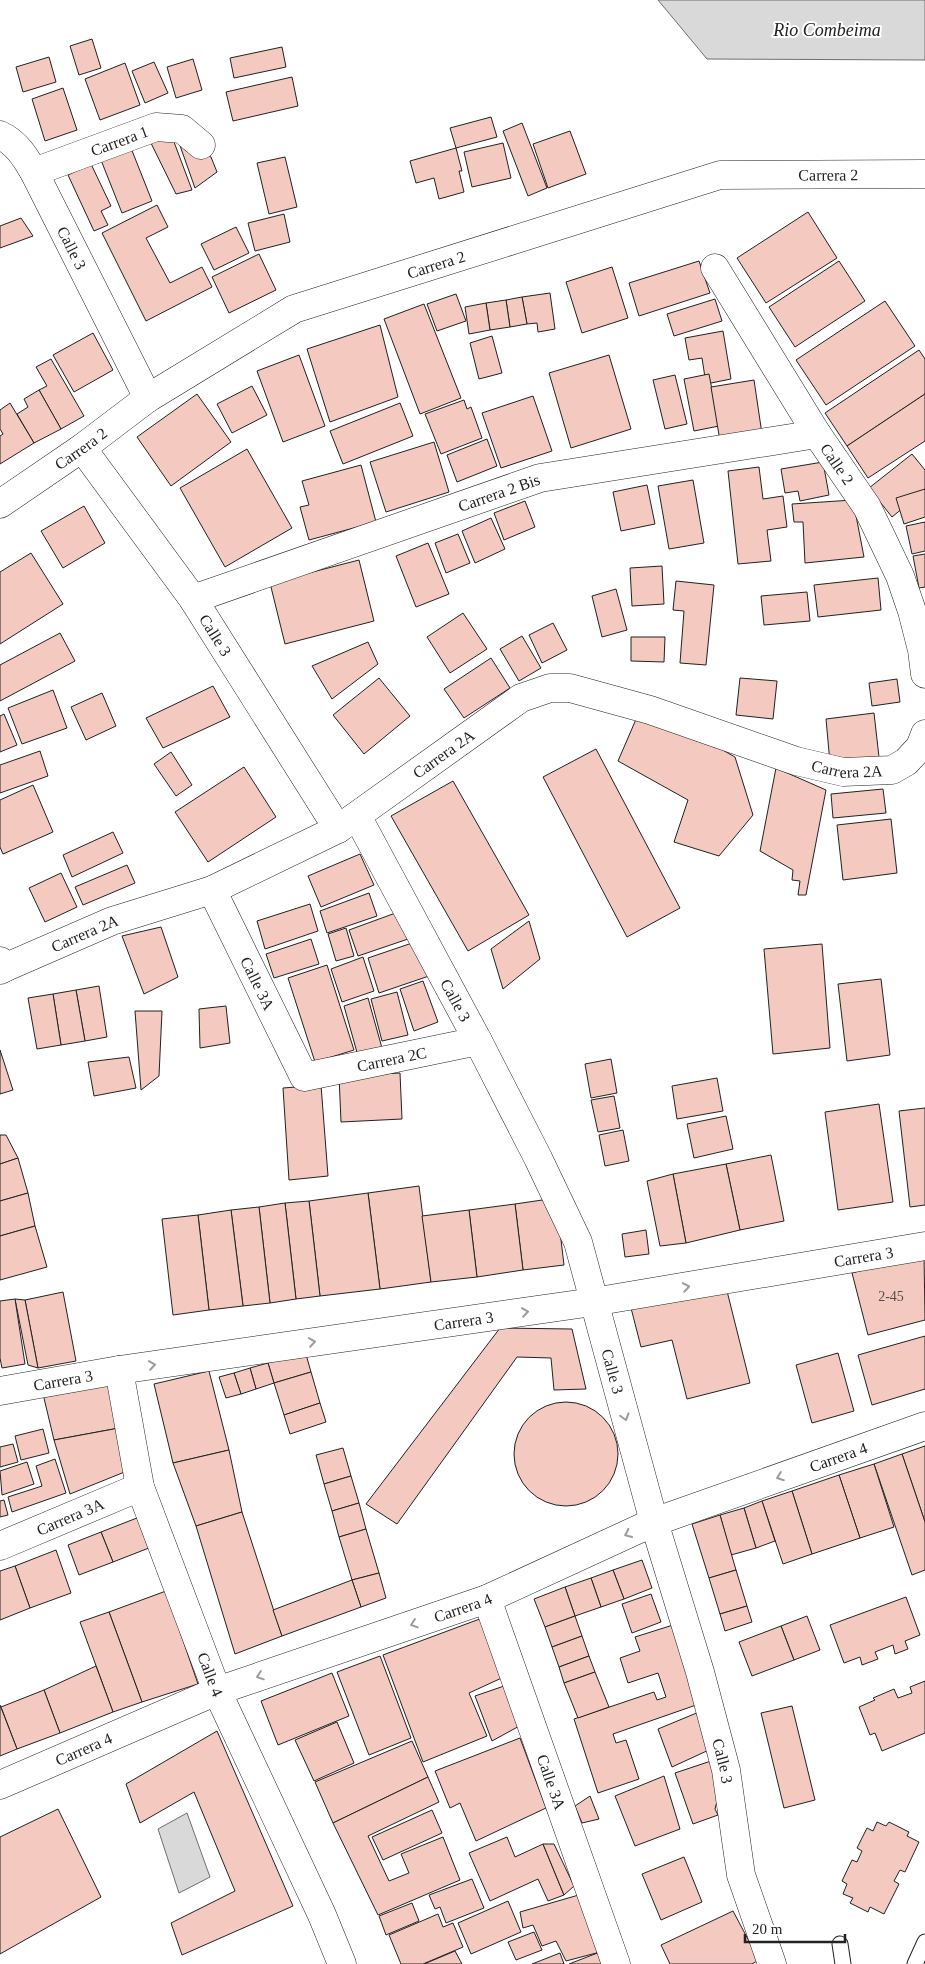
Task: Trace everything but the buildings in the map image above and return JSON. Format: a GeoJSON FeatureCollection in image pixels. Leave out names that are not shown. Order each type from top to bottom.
{"type":"FeatureCollection","features":[{"type":"Feature","properties":{"kind":"street","name":"Carrera 1"},"geometry":{"type":"LineString","coordinates":[[34,172],[156,127],[182,129],[201,145]]}},
{"type":"Feature","properties":{"kind":"street","name":"Calle 3"},"geometry":{"type":"LineString","coordinates":[[0,135],[21,150],[34,172],[148,398]]}},
{"type":"Feature","properties":{"kind":"street","name":"Carrera 2"},"geometry":{"type":"LineString","coordinates":[[0,504],[82,448],[148,398],[294,309],[720,175],[925,174]]}},
{"type":"Feature","properties":{"kind":"street","name":"Calle 2"},"geometry":{"type":"LineString","coordinates":[[715,268],[817,434],[867,507],[900,576],[922,650],[925,674]]}},
{"type":"Feature","properties":{"kind":"street","name":"Carrera 2 Bis"},"geometry":{"type":"LineString","coordinates":[[193,599],[540,478],[817,434]]}},
{"type":"Feature","properties":{"kind":"street","name":"Calle 3"},"geometry":{"type":"LineString","coordinates":[[82,448],[193,599],[347,822],[478,1041],[538,1158],[578,1242],[654,1522],[700,1672],[726,1770],[741,1874],[772,1964]]}},
{"type":"Feature","properties":{"kind":"street","name":"Carrera 2A"},"geometry":{"type":"LineString","coordinates":[[1,966],[112,921],[212,890],[347,822],[522,698],[550,688],[570,688],[650,710],[796,761],[843,772],[892,770],[906,762],[920,747],[925,734]]}},
{"type":"Feature","properties":{"kind":"street","name":"Calle 3A"},"geometry":{"type":"LineString","coordinates":[[212,890],[304,1077]]}},
{"type":"Feature","properties":{"kind":"street","name":"Carrera 2C"},"geometry":{"type":"LineString","coordinates":[[304,1077],[478,1041]]}},
{"type":"Feature","properties":{"kind":"street","name":"Carrera 3"},"geometry":{"type":"LineString","coordinates":[[0,1391],[119,1370],[593,1302],[925,1246]]}},
{"type":"Feature","properties":{"kind":"street","name":"Calle 4"},"geometry":{"type":"LineString","coordinates":[[119,1370],[140,1486],[217,1691],[322,1915],[342,1964]]}},
{"type":"Feature","properties":{"kind":"street","name":"Carrera 4"},"geometry":{"type":"LineString","coordinates":[[0,1785],[217,1691],[488,1599],[654,1522],[925,1426]]}},
{"type":"Feature","properties":{"kind":"street","name":"Carrera 3A"},"geometry":{"type":"LineString","coordinates":[[0,1546],[140,1486]]}},
{"type":"Feature","properties":{"kind":"street","name":"Calle 3A"},"geometry":{"type":"LineString","coordinates":[[488,1599],[616,1964]]}},
{"type":"Feature","properties":{"kind":"lane"},"geometry":{"type":"LineString","coordinates":[[915,1964],[925,1942]]}},
{"type":"Feature","properties":{"kind":"lane"},"geometry":{"type":"LineString","coordinates":[[840,1944],[843,1964]]}},
{"type":"Feature","properties":{"kind":"water","name":"Rio Combeima"},"geometry":{"type":"Polygon","coordinates":[[[658,0],[925,0],[925,60],[707,59],[658,0]]]}},
{"type":"Feature","properties":{"kind":"water"},"geometry":{"type":"Polygon","coordinates":[[[187,1813],[210,1877],[179,1893],[158,1829],[187,1813]]]}}]}
